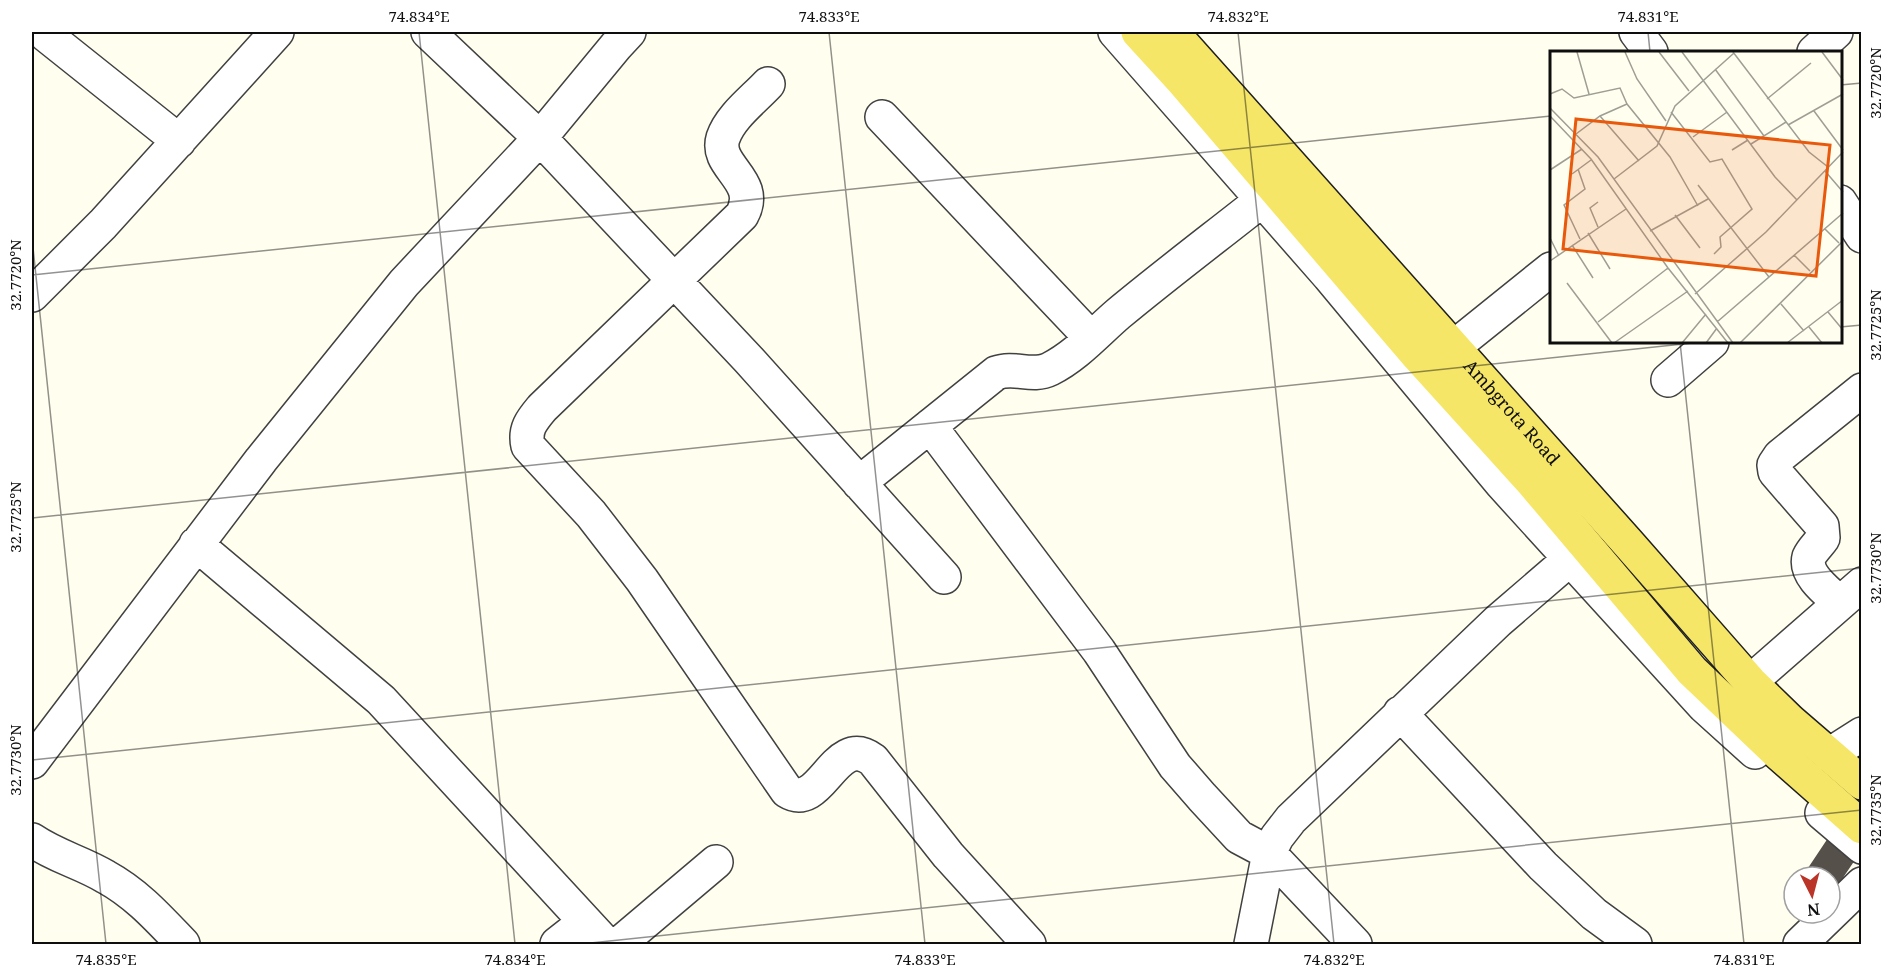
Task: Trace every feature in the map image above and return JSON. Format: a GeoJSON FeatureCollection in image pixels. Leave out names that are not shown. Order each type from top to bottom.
{"type":"FeatureCollection","features":[{"type":"Feature","properties":{"kind":"main road"},"geometry":{"type":"LineString","coordinates":[[1138,32],[1181,79],[1394,329],[1533,483],[1692,671],[1778,753],[1862,827]]}},
{"type":"Feature","properties":{"kind":"main road","name":"Ambgrota Road"},"geometry":{"type":"LineString","coordinates":[[1172,32],[1750,682],[1790,721],[1862,783]]}},
{"type":"Feature","properties":{"kind":"street"},"geometry":{"type":"LineString","coordinates":[[32,295],[103,224],[277,32]]}},
{"type":"Feature","properties":{"kind":"street"},"geometry":{"type":"LineString","coordinates":[[428,32],[540,138],[749,360],[944,577]]}},
{"type":"Feature","properties":{"kind":"street"},"geometry":{"type":"LineString","coordinates":[[32,762],[261,460],[404,283],[540,138],[629,32]]}},
{"type":"Feature","properties":{"kind":"street"},"geometry":{"type":"LineString","coordinates":[[1115,32],[1329,276],[1502,484],[1704,706],[1862,847]]}},
{"type":"Feature","properties":{"kind":"street"},"geometry":{"type":"LineString","coordinates":[[1636,32],[1650,51]]}},
{"type":"Feature","properties":{"kind":"street"},"geometry":{"type":"LineString","coordinates":[[42,41],[178,141]]}},
{"type":"Feature","properties":{"kind":"street"},"geometry":{"type":"LineString","coordinates":[[768,84],[736,116],[722,140],[723,154],[746,191],[747,200],[742,215],[542,408],[531,420],[528,428],[526,438],[528,446],[591,514],[642,580],[787,791],[794,795],[807,794],[851,754],[858,752],[867,755],[1016,940]]}},
{"type":"Feature","properties":{"kind":"street"},"geometry":{"type":"LineString","coordinates":[[882,117],[1091,338]]}},
{"type":"Feature","properties":{"kind":"street"},"geometry":{"type":"LineString","coordinates":[[860,483],[996,372],[1013,369],[1042,373],[1067,358],[1262,200]]}},
{"type":"Feature","properties":{"kind":"street"},"geometry":{"type":"LineString","coordinates":[[1842,205],[1862,236]]}},
{"type":"Feature","properties":{"kind":"street"},"geometry":{"type":"LineString","coordinates":[[1454,347],[1550,270]]}},
{"type":"Feature","properties":{"kind":"street"},"geometry":{"type":"LineString","coordinates":[[1668,380],[1710,344]]}},
{"type":"Feature","properties":{"kind":"street"},"geometry":{"type":"LineString","coordinates":[[1750,682],[1851,594],[1819,583],[1809,567],[1809,557],[1823,538],[1822,526],[1775,472],[1774,465],[1791,445],[1862,390]]}},
{"type":"Feature","properties":{"kind":"street"},"geometry":{"type":"LineString","coordinates":[[930,426],[1100,651],[1175,766],[1239,837],[1269,853],[1355,945]]}},
{"type":"Feature","properties":{"kind":"street"},"geometry":{"type":"LineString","coordinates":[[196,544],[381,700],[595,933],[557,945]]}},
{"type":"Feature","properties":{"kind":"street"},"geometry":{"type":"LineString","coordinates":[[1251,945],[1269,853],[1277,837],[1291,819],[1498,621],[1570,559]]}},
{"type":"Feature","properties":{"kind":"street"},"geometry":{"type":"LineString","coordinates":[[1400,713],[1543,866],[1594,914],[1635,945]]}},
{"type":"Feature","properties":{"kind":"street"},"geometry":{"type":"LineString","coordinates":[[1828,755],[1862,734]]}},
{"type":"Feature","properties":{"kind":"street"},"geometry":{"type":"LineString","coordinates":[[32,840],[47,850],[106,876],[128,890],[183,945]]}},
{"type":"Feature","properties":{"kind":"street"},"geometry":{"type":"LineString","coordinates":[[619,945],[716,862]]}},
{"type":"Feature","properties":{"kind":"street"},"geometry":{"type":"LineString","coordinates":[[1800,945],[1862,884]]}},
{"type":"Feature","properties":{"kind":"building"},"geometry":{"type":"Polygon","coordinates":[[[1828,838],[1857,857],[1842,879],[1842,865],[1810,865],[1828,838]]]}}]}
